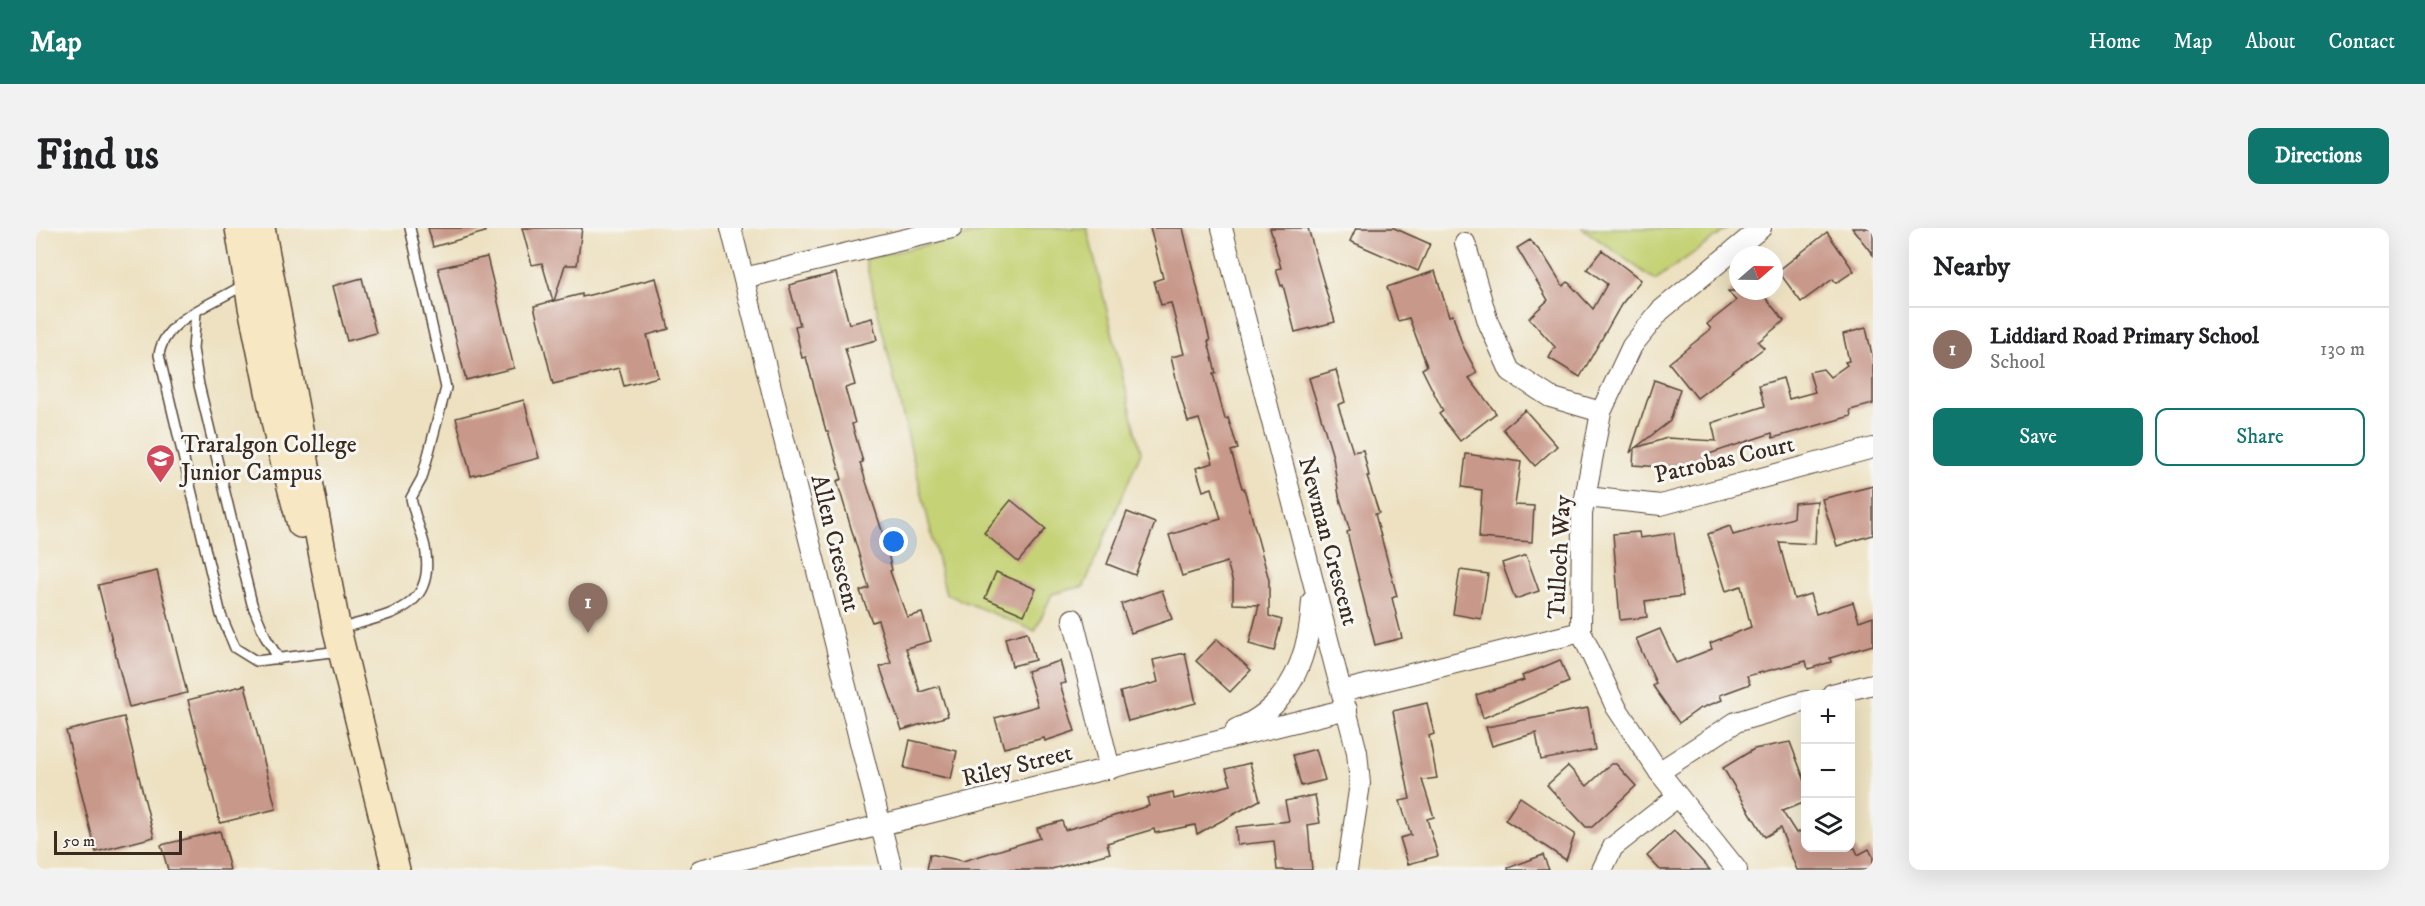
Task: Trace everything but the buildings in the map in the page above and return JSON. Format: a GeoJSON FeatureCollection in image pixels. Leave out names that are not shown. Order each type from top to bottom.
{"type":"FeatureCollection","features":[{"type":"Feature","properties":{"kind":"street"},"geometry":{"type":"LineString","coordinates":[[239,228],[280,445],[296,510],[339,640]]}},
{"type":"Feature","properties":{"kind":"street"},"geometry":{"type":"LineString","coordinates":[[261,228],[339,640],[396,870]]}},
{"type":"Feature","properties":{"kind":"street","name":"Allen Crescent"},"geometry":{"type":"LineString","coordinates":[[731,228],[891,870]]}},
{"type":"Feature","properties":{"kind":"street"},"geometry":{"type":"LineString","coordinates":[[744,278],[952,228]]}},
{"type":"Feature","properties":{"kind":"street","name":"Newman Crescent"},"geometry":{"type":"LineString","coordinates":[[1222,228],[1357,752],[1360,784],[1347,870]]}},
{"type":"Feature","properties":{"kind":"street","name":"Tulloch Way"},"geometry":{"type":"LineString","coordinates":[[1737,870],[1677,797],[1616,707],[1581,632],[1582,514],[1601,412],[1632,346],[1659,311],[1761,228]]}},
{"type":"Feature","properties":{"kind":"street"},"geometry":{"type":"LineString","coordinates":[[1466,243],[1488,322],[1510,371],[1550,397],[1601,412]]}},
{"type":"Feature","properties":{"kind":"street","name":"Patrobas Court"},"geometry":{"type":"LineString","coordinates":[[1586,497],[1661,505],[1873,448]]}},
{"type":"Feature","properties":{"kind":"street"},"geometry":{"type":"LineString","coordinates":[[1175,752],[1248,724],[1275,705],[1292,683],[1304,658],[1311,625],[1313,582]]}},
{"type":"Feature","properties":{"kind":"street"},"geometry":{"type":"LineString","coordinates":[[1073,619],[1110,769]]}},
{"type":"Feature","properties":{"kind":"street","name":"Riley Street"},"geometry":{"type":"LineString","coordinates":[[700,870],[1175,752],[1344,700],[1581,632]]}},
{"type":"Feature","properties":{"kind":"street"},"geometry":{"type":"LineString","coordinates":[[1848,690],[1873,684]]}},
{"type":"Feature","properties":{"kind":"street"},"geometry":{"type":"LineString","coordinates":[[1659,772],[1736,722],[1801,702]]}},
{"type":"Feature","properties":{"kind":"street"},"geometry":{"type":"LineString","coordinates":[[1602,870],[1613,847],[1677,797]]}},
{"type":"Feature","properties":{"kind":"lane"},"geometry":{"type":"LineString","coordinates":[[248,282],[196,312],[166,334],[160,347],[159,363],[221,615],[231,640],[241,654],[263,661],[279,659],[339,640],[399,611],[418,598],[426,578],[425,547],[411,498],[422,478],[446,388],[410,228]]}},
{"type":"Feature","properties":{"kind":"lane"},"geometry":{"type":"LineString","coordinates":[[196,312],[193,349],[201,396],[252,604],[266,638],[279,659]]}},
{"type":"Feature","properties":{"kind":"green space"},"geometry":{"type":"Polygon","coordinates":[[[998,228],[1087,228],[1141,452],[1084,586],[1052,594],[1035,631],[946,594],[865,259],[998,228]]]}},
{"type":"Feature","properties":{"kind":"green space"},"geometry":{"type":"Polygon","coordinates":[[[1582,228],[1729,228],[1655,280],[1582,228]]]}},
{"type":"Feature","properties":{"kind":"place","name":"Traralgon College Junior Campus"},"geometry":{"type":"Point","coordinates":[160,484]}},
{"type":"Feature","properties":{"kind":"place","name":"Liddiard Road Primary School"},"geometry":{"type":"Point","coordinates":[588,633]}}]}
